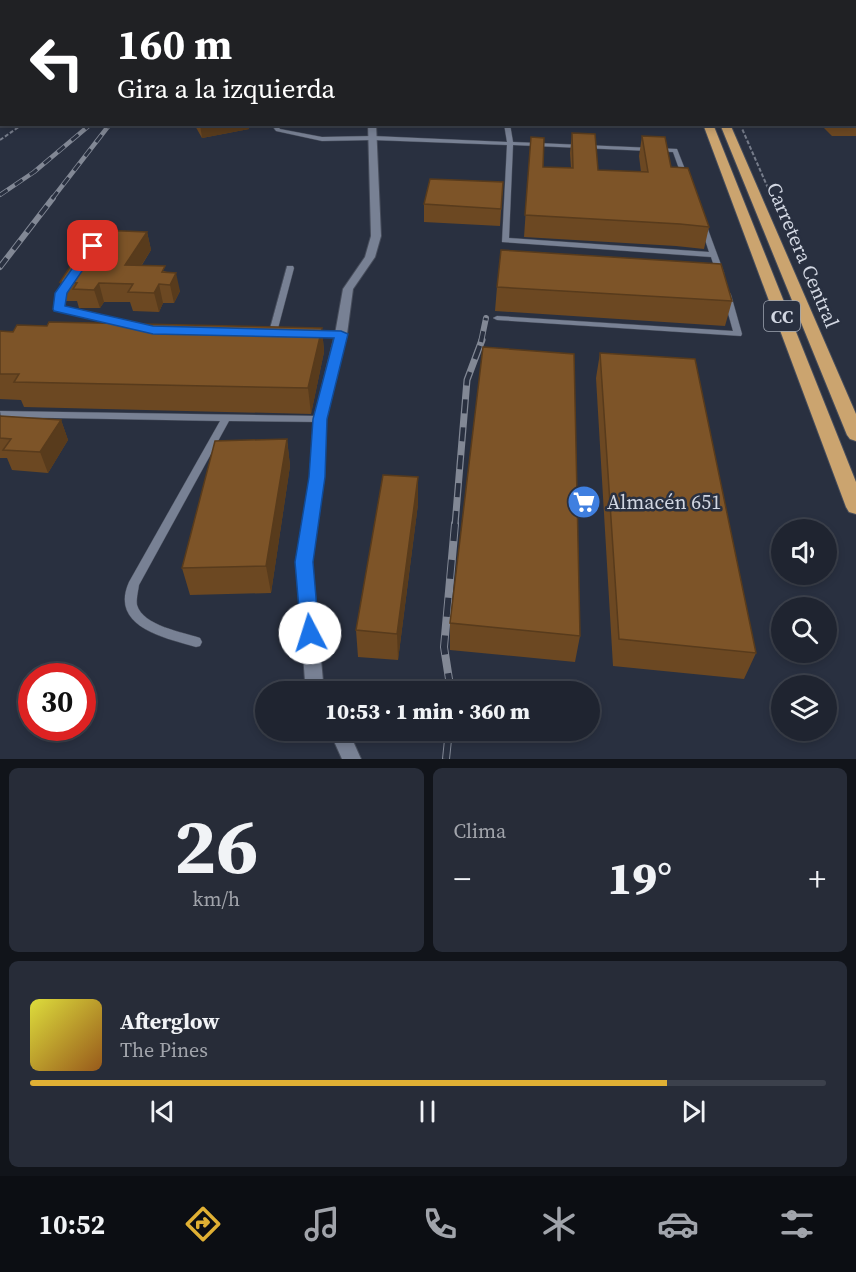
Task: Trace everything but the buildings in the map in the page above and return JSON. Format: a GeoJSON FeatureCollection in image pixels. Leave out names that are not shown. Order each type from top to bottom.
{"type":"FeatureCollection","features":[{"type":"Feature","properties":{"kind":"highway","name":"Carretera Central"},"geometry":{"type":"LineString","coordinates":[[709,126],[856,507]]}},
{"type":"Feature","properties":{"kind":"highway","name":"Carretera Central"},"geometry":{"type":"LineString","coordinates":[[726,126],[856,435]]}},
{"type":"Feature","properties":{"kind":"street"},"geometry":{"type":"LineString","coordinates":[[314,681],[304,562],[317,477],[320,419],[341,334],[348,289],[370,257],[376,236],[372,131]]}},
{"type":"Feature","properties":{"kind":"street"},"geometry":{"type":"LineString","coordinates":[[343,741],[352,759]]}},
{"type":"Feature","properties":{"kind":"lane"},"geometry":{"type":"LineString","coordinates":[[275,126],[278,130],[321,140],[372,131],[510,142],[675,150],[687,181]]}},
{"type":"Feature","properties":{"kind":"lane"},"geometry":{"type":"LineString","coordinates":[[507,126],[510,142],[506,240],[714,255]]}},
{"type":"Feature","properties":{"kind":"lane"},"geometry":{"type":"LineString","coordinates":[[699,213],[721,277]]}},
{"type":"Feature","properties":{"kind":"lane"},"geometry":{"type":"LineString","coordinates":[[273,332],[290,268]]}},
{"type":"Feature","properties":{"kind":"lane"},"geometry":{"type":"LineString","coordinates":[[74,274],[61,293],[59,309],[143,328]]}},
{"type":"Feature","properties":{"kind":"lane"},"geometry":{"type":"LineString","coordinates":[[497,318],[738,334],[725,289]]}},
{"type":"Feature","properties":{"kind":"lane"},"geometry":{"type":"LineString","coordinates":[[262,332],[285,333]]}},
{"type":"Feature","properties":{"kind":"lane"},"geometry":{"type":"LineString","coordinates":[[296,333],[341,334]]}},
{"type":"Feature","properties":{"kind":"lane"},"geometry":{"type":"LineString","coordinates":[[1,414],[320,419]]}},
{"type":"Feature","properties":{"kind":"lane"},"geometry":{"type":"LineString","coordinates":[[196,642],[148,625],[136,616],[131,603],[133,585],[226,418]]}},
{"type":"Feature","properties":{"kind":"path"},"geometry":{"type":"LineString","coordinates":[[0,140],[20,126]]}},
{"type":"Feature","properties":{"kind":"railway"},"geometry":{"type":"LineString","coordinates":[[0,195],[34,172],[89,126]]}},
{"type":"Feature","properties":{"kind":"railway"},"geometry":{"type":"LineString","coordinates":[[52,199],[108,126]]}},
{"type":"Feature","properties":{"kind":"railway"},"geometry":{"type":"LineString","coordinates":[[0,267],[53,198]]}},
{"type":"Feature","properties":{"kind":"railway"},"geometry":{"type":"LineString","coordinates":[[481,342],[486,318]]}},
{"type":"Feature","properties":{"kind":"railway"},"geometry":{"type":"LineString","coordinates":[[455,525],[467,380],[482,340]]}},
{"type":"Feature","properties":{"kind":"railway"},"geometry":{"type":"LineString","coordinates":[[449,681],[444,647],[455,524]]}},
{"type":"Feature","properties":{"kind":"railway"},"geometry":{"type":"LineString","coordinates":[[446,759],[448,741]]}},
{"type":"Feature","properties":{"kind":"place","name":"Almacén 651"},"geometry":{"type":"Point","coordinates":[584,502]}},
{"type":"Feature","properties":{"kind":"route"},"geometry":{"type":"LineString","coordinates":[[93,246],[61,293],[59,309],[153,330],[341,334],[320,419],[317,477],[304,562],[310,633]]}}]}
